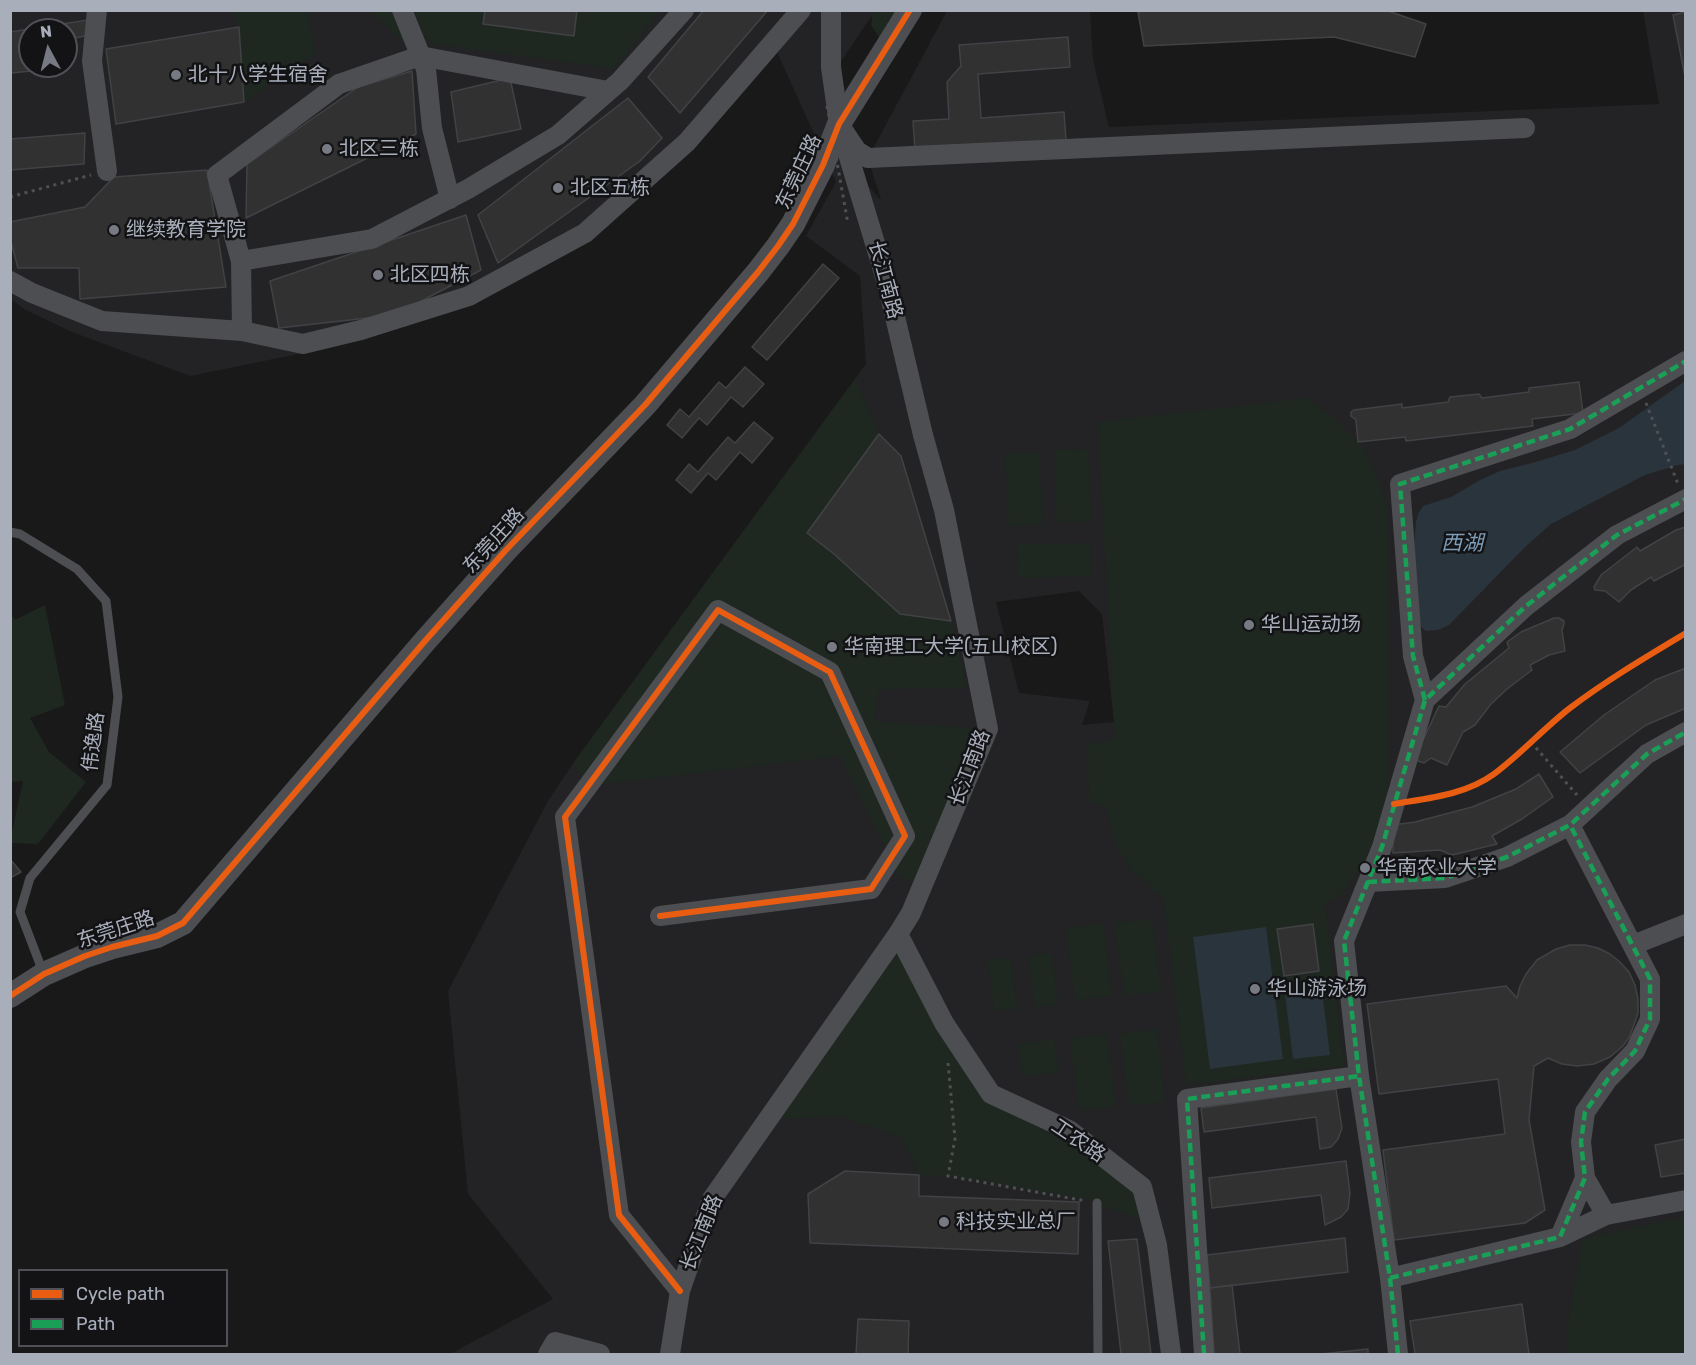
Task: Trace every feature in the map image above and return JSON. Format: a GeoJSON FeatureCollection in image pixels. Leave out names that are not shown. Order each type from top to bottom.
{"type":"FeatureCollection","features":[{"type":"Feature","properties":{"kind":"street"},"geometry":{"type":"LineString","coordinates":[[97,10],[92,61],[107,171]]}},
{"type":"Feature","properties":{"kind":"street"},"geometry":{"type":"LineString","coordinates":[[402,10],[426,69],[432,128],[450,199]]}},
{"type":"Feature","properties":{"kind":"street"},"geometry":{"type":"LineString","coordinates":[[241,261],[372,238],[450,199],[558,135],[620,81],[684,10]]}},
{"type":"Feature","properties":{"kind":"street"},"geometry":{"type":"LineString","coordinates":[[10,281],[32,293],[102,321],[242,331],[303,344],[361,330],[469,296],[585,233],[687,142],[801,10]]}},
{"type":"Feature","properties":{"kind":"street","name":"长江南路"},"geometry":{"type":"LineString","coordinates":[[670,1354],[680,1291],[712,1199],[911,913],[988,729],[944,510],[923,435],[887,283],[833,115],[831,10]]}},
{"type":"Feature","properties":{"kind":"street","name":"东莞庄路"},"geometry":{"type":"LineString","coordinates":[[10,996],[44,974],[103,950],[157,936],[183,923],[433,633],[506,551],[645,405],[758,272],[778,246],[805,203],[823,165],[833,115],[910,10]]}},
{"type":"Feature","properties":{"kind":"street"},"geometry":{"type":"LineString","coordinates":[[242,331],[241,261],[217,175],[339,84],[420,56],[608,91]]}},
{"type":"Feature","properties":{"kind":"street"},"geometry":{"type":"LineString","coordinates":[[833,115],[857,151],[868,158],[1525,128]]}},
{"type":"Feature","properties":{"kind":"street"},"geometry":{"type":"LineString","coordinates":[[1425,700],[1413,656],[1400,484],[1570,429],[1686,361]]}},
{"type":"Feature","properties":{"kind":"street"},"geometry":{"type":"LineString","coordinates":[[1398,1354],[1390,1278],[1359,1076],[1344,940],[1382,847],[1425,700],[1526,606],[1617,535],[1686,499]]}},
{"type":"Feature","properties":{"kind":"street"},"geometry":{"type":"LineString","coordinates":[[660,916],[871,888],[905,836],[830,672],[718,610],[564,817],[619,1215],[680,1291]]}},
{"type":"Feature","properties":{"kind":"street"},"geometry":{"type":"LineString","coordinates":[[1368,882],[1445,878],[1506,857],[1570,825],[1647,754],[1686,732]]}},
{"type":"Feature","properties":{"kind":"street"},"geometry":{"type":"LineString","coordinates":[[1570,825],[1650,979],[1650,1019],[1635,1051],[1608,1079],[1585,1112],[1581,1142],[1585,1178],[1606,1215]]}},
{"type":"Feature","properties":{"kind":"street"},"geometry":{"type":"LineString","coordinates":[[1634,945],[1686,924]]}},
{"type":"Feature","properties":{"kind":"street","name":"工农路"},"geometry":{"type":"LineString","coordinates":[[898,934],[944,1023],[991,1094],[1069,1130],[1142,1187],[1156,1245],[1171,1354]]}},
{"type":"Feature","properties":{"kind":"street"},"geometry":{"type":"LineString","coordinates":[[1204,1354],[1187,1099],[1359,1076]]}},
{"type":"Feature","properties":{"kind":"street"},"geometry":{"type":"LineString","coordinates":[[1560,1238],[1585,1178]]}},
{"type":"Feature","properties":{"kind":"street"},"geometry":{"type":"LineString","coordinates":[[1390,1278],[1560,1238],[1606,1215],[1686,1200]]}},
{"type":"Feature","properties":{"kind":"street"},"geometry":{"type":"LineString","coordinates":[[548,1354],[555,1342],[600,1354]]}},
{"type":"Feature","properties":{"kind":"lane","name":"伟逸路"},"geometry":{"type":"LineString","coordinates":[[10,532],[20,534],[77,569],[106,601],[118,697],[107,785],[30,878],[20,912],[44,974]]}},
{"type":"Feature","properties":{"kind":"lane"},"geometry":{"type":"LineString","coordinates":[[1097,1203],[1098,1354]]}},
{"type":"Feature","properties":{"kind":"path"},"geometry":{"type":"LineString","coordinates":[[833,115],[848,224]]}},
{"type":"Feature","properties":{"kind":"path"},"geometry":{"type":"LineString","coordinates":[[10,197],[107,171]]}},
{"type":"Feature","properties":{"kind":"path"},"geometry":{"type":"LineString","coordinates":[[1646,402],[1676,479]]}},
{"type":"Feature","properties":{"kind":"path"},"geometry":{"type":"LineString","coordinates":[[1523,749],[1538,736]]}},
{"type":"Feature","properties":{"kind":"path"},"geometry":{"type":"LineString","coordinates":[[1531,742],[1588,808]]}},
{"type":"Feature","properties":{"kind":"path"},"geometry":{"type":"LineString","coordinates":[[947,1058],[955,1139],[948,1176],[1097,1203]]}},
{"type":"Feature","properties":{"kind":"shaded area"},"geometry":{"type":"Polygon","coordinates":[[[11,11],[875,11],[825,85],[831,144],[881,200],[868,158],[947,11],[1090,11],[1093,60],[1109,127],[1659,104],[1643,11],[1685,11],[1685,1354],[450,1354],[553,1299],[468,1194],[448,991],[548,801],[574,762],[866,364],[860,276],[806,236],[836,182],[776,50],[585,242],[303,353],[190,376],[72,332],[24,309],[11,299],[11,11]],[[1079,591],[996,602],[1019,693],[1090,701],[1082,725],[1114,722],[1102,614],[1079,591]]]}},
{"type":"Feature","properties":{"kind":"shaded area"},"geometry":{"type":"Polygon","coordinates":[[[234,11],[307,11],[316,53],[244,102],[239,27],[234,11]]]}},
{"type":"Feature","properties":{"kind":"shaded area"},"geometry":{"type":"Polygon","coordinates":[[[357,11],[402,11],[420,56],[370,12],[357,11]]]}},
{"type":"Feature","properties":{"kind":"shaded area"},"geometry":{"type":"Polygon","coordinates":[[[414,11],[485,11],[483,24],[573,36],[577,11],[659,11],[614,69],[428,43],[414,11]]]}},
{"type":"Feature","properties":{"kind":"shaded area"},"geometry":{"type":"Polygon","coordinates":[[[873,11],[909,11],[886,48],[871,25],[873,11]]]}},
{"type":"Feature","properties":{"kind":"shaded area"},"geometry":{"type":"Polygon","coordinates":[[[855,379],[879,434],[807,533],[834,554],[900,614],[951,621],[967,688],[879,689],[874,721],[988,729],[922,886],[899,877],[841,756],[586,786],[574,762],[855,379]]]}},
{"type":"Feature","properties":{"kind":"shaded area","name":"华山运动场"},"geometry":{"type":"Polygon","coordinates":[[[1308,398],[1363,447],[1378,478],[1388,510],[1390,779],[1383,818],[1367,858],[1341,894],[1325,904],[1344,1066],[1186,1085],[1164,900],[1130,869],[1113,837],[1106,806],[1089,803],[1088,744],[1115,740],[1098,422],[1308,398]]]}},
{"type":"Feature","properties":{"kind":"shaded area"},"geometry":{"type":"Polygon","coordinates":[[[1088,449],[1091,521],[1057,523],[1054,450],[1088,449]]]}},
{"type":"Feature","properties":{"kind":"shaded area"},"geometry":{"type":"Polygon","coordinates":[[[1039,452],[1043,524],[1009,526],[1005,453],[1039,452]]]}},
{"type":"Feature","properties":{"kind":"shaded area"},"geometry":{"type":"Polygon","coordinates":[[[1090,543],[1091,576],[1018,578],[1017,544],[1090,543]]]}},
{"type":"Feature","properties":{"kind":"shaded area"},"geometry":{"type":"Polygon","coordinates":[[[45,605],[65,705],[30,718],[49,752],[86,782],[38,844],[11,843],[23,781],[11,782],[11,615],[15,620],[45,605]]]}},
{"type":"Feature","properties":{"kind":"shaded area"},"geometry":{"type":"Polygon","coordinates":[[[1152,919],[1161,991],[1124,996],[1115,923],[1152,919]]]}},
{"type":"Feature","properties":{"kind":"shaded area"},"geometry":{"type":"Polygon","coordinates":[[[1103,923],[1112,996],[1075,1000],[1066,928],[1103,923]]]}},
{"type":"Feature","properties":{"kind":"shaded area"},"geometry":{"type":"Polygon","coordinates":[[[898,934],[991,1094],[1069,1130],[1142,1187],[1151,1224],[1086,1199],[948,1176],[919,1175],[901,1137],[839,1116],[768,1120],[898,934]]]}},
{"type":"Feature","properties":{"kind":"shaded area"},"geometry":{"type":"Polygon","coordinates":[[[1052,953],[1058,1004],[1035,1007],[1028,956],[1052,953]]]}},
{"type":"Feature","properties":{"kind":"shaded area"},"geometry":{"type":"Polygon","coordinates":[[[1011,957],[1017,1009],[994,1011],[988,960],[1011,957]]]}},
{"type":"Feature","properties":{"kind":"shaded area"},"geometry":{"type":"Polygon","coordinates":[[[1157,1029],[1165,1102],[1129,1106],[1120,1034],[1157,1029]]]}},
{"type":"Feature","properties":{"kind":"shaded area"},"geometry":{"type":"Polygon","coordinates":[[[1107,1034],[1116,1106],[1079,1111],[1070,1038],[1107,1034]]]}},
{"type":"Feature","properties":{"kind":"shaded area"},"geometry":{"type":"Polygon","coordinates":[[[1054,1039],[1059,1072],[1023,1077],[1018,1044],[1054,1039]]]}},
{"type":"Feature","properties":{"kind":"shaded area"},"geometry":{"type":"Polygon","coordinates":[[[1685,1217],[1685,1354],[1566,1354],[1569,1315],[1583,1238],[1685,1217]]]}},
{"type":"Feature","properties":{"kind":"water","name":"西湖"},"geometry":{"type":"Polygon","coordinates":[[[1685,381],[1685,464],[1645,475],[1551,524],[1524,548],[1449,625],[1438,630],[1426,631],[1422,628],[1418,618],[1414,547],[1416,522],[1423,506],[1451,497],[1500,471],[1575,450],[1619,428],[1685,381]]]}},
{"type":"Feature","properties":{"kind":"water"},"geometry":{"type":"Polygon","coordinates":[[[1266,927],[1283,1059],[1210,1069],[1193,937],[1266,927]]]}},
{"type":"Feature","properties":{"kind":"water"},"geometry":{"type":"Polygon","coordinates":[[[1322,991],[1330,1055],[1293,1059],[1285,995],[1322,991]]]}},
{"type":"Feature","properties":{"kind":"building"},"geometry":{"type":"Polygon","coordinates":[[[485,10],[577,10],[574,36],[483,24],[485,10]]]}},
{"type":"Feature","properties":{"kind":"building"},"geometry":{"type":"Polygon","coordinates":[[[704,10],[768,10],[680,113],[648,77],[704,10]]]}},
{"type":"Feature","properties":{"kind":"building"},"geometry":{"type":"Polygon","coordinates":[[[1153,10],[1385,10],[1426,24],[1415,57],[1334,37],[1144,46],[1138,12],[1153,10]]]}},
{"type":"Feature","properties":{"kind":"building"},"geometry":{"type":"Polygon","coordinates":[[[1686,12],[1686,82],[1673,15],[1686,12]]]}},
{"type":"Feature","properties":{"kind":"building"},"geometry":{"type":"Polygon","coordinates":[[[88,20],[90,35],[78,37],[78,22],[88,20]]]}},
{"type":"Feature","properties":{"kind":"building","name":"北十八学生宿舍"},"geometry":{"type":"Polygon","coordinates":[[[239,27],[244,102],[116,124],[106,49],[239,27]]]}},
{"type":"Feature","properties":{"kind":"building"},"geometry":{"type":"Polygon","coordinates":[[[18,31],[18,72],[10,73],[10,32],[18,31]]]}},
{"type":"Feature","properties":{"kind":"building"},"geometry":{"type":"Polygon","coordinates":[[[1068,37],[1070,67],[978,74],[981,118],[1064,112],[1066,140],[915,151],[913,121],[949,119],[947,82],[961,66],[959,45],[1068,37]]]}},
{"type":"Feature","properties":{"kind":"building","name":"北区三栋"},"geometry":{"type":"Polygon","coordinates":[[[412,71],[416,134],[246,218],[247,164],[358,87],[412,71]]]}},
{"type":"Feature","properties":{"kind":"building"},"geometry":{"type":"Polygon","coordinates":[[[510,78],[521,129],[458,142],[451,92],[510,78]]]}},
{"type":"Feature","properties":{"kind":"building","name":"北区五栋"},"geometry":{"type":"Polygon","coordinates":[[[628,98],[662,138],[640,161],[498,263],[478,215],[628,98]]]}},
{"type":"Feature","properties":{"kind":"building"},"geometry":{"type":"Polygon","coordinates":[[[85,133],[84,164],[10,170],[10,139],[85,133]]]}},
{"type":"Feature","properties":{"kind":"building","name":"继续教育学院"},"geometry":{"type":"Polygon","coordinates":[[[207,170],[226,287],[80,299],[79,268],[18,268],[10,238],[10,222],[85,207],[114,177],[207,170]]]}},
{"type":"Feature","properties":{"kind":"building","name":"北区四栋"},"geometry":{"type":"Polygon","coordinates":[[[466,215],[481,270],[394,315],[279,328],[270,281],[466,215]]]}},
{"type":"Feature","properties":{"kind":"building"},"geometry":{"type":"Polygon","coordinates":[[[823,264],[839,278],[767,360],[752,347],[823,264]]]}},
{"type":"Feature","properties":{"kind":"building"},"geometry":{"type":"Polygon","coordinates":[[[745,367],[764,384],[743,407],[731,397],[707,425],[699,418],[682,438],[667,425],[680,409],[689,417],[719,382],[726,388],[745,367]]]}},
{"type":"Feature","properties":{"kind":"building"},"geometry":{"type":"Polygon","coordinates":[[[1579,382],[1583,413],[1532,419],[1533,426],[1406,441],[1405,437],[1358,442],[1356,420],[1351,416],[1354,410],[1402,404],[1402,408],[1448,402],[1450,397],[1479,394],[1482,398],[1529,392],[1529,388],[1579,382]]]}},
{"type":"Feature","properties":{"kind":"building"},"geometry":{"type":"Polygon","coordinates":[[[754,422],[773,438],[752,463],[740,452],[716,480],[708,473],[691,493],[676,480],[689,464],[698,472],[728,437],[735,443],[754,422]]]}},
{"type":"Feature","properties":{"kind":"building"},"geometry":{"type":"Polygon","coordinates":[[[879,434],[901,456],[951,621],[900,614],[834,554],[807,533],[879,434]]]}},
{"type":"Feature","properties":{"kind":"building"},"geometry":{"type":"Polygon","coordinates":[[[1686,527],[1686,564],[1654,581],[1651,577],[1631,590],[1619,602],[1605,591],[1595,590],[1594,587],[1601,575],[1637,547],[1640,551],[1676,530],[1686,527]]]}},
{"type":"Feature","properties":{"kind":"building"},"geometry":{"type":"Polygon","coordinates":[[[1554,618],[1564,621],[1562,630],[1565,651],[1549,655],[1530,665],[1532,670],[1491,704],[1475,725],[1463,732],[1447,765],[1431,758],[1424,763],[1418,761],[1416,755],[1439,706],[1446,707],[1465,684],[1509,648],[1507,642],[1521,632],[1554,618]]]}},
{"type":"Feature","properties":{"kind":"building"},"geometry":{"type":"Polygon","coordinates":[[[1686,668],[1686,708],[1646,725],[1580,773],[1560,752],[1604,715],[1655,680],[1686,668]]]}},
{"type":"Feature","properties":{"kind":"building"},"geometry":{"type":"Polygon","coordinates":[[[1539,774],[1553,797],[1522,819],[1492,836],[1497,844],[1452,855],[1440,850],[1393,853],[1393,825],[1415,822],[1472,807],[1516,789],[1539,774]]]}},
{"type":"Feature","properties":{"kind":"building"},"geometry":{"type":"Polygon","coordinates":[[[10,859],[21,872],[10,878],[10,859]]]}},
{"type":"Feature","properties":{"kind":"building"},"geometry":{"type":"Polygon","coordinates":[[[1313,924],[1319,971],[1284,976],[1277,929],[1313,924]]]}},
{"type":"Feature","properties":{"kind":"building"},"geometry":{"type":"Polygon","coordinates":[[[1570,945],[1598,948],[1620,962],[1629,972],[1635,985],[1638,1013],[1630,1036],[1623,1046],[1610,1057],[1594,1064],[1577,1066],[1562,1064],[1548,1058],[1534,1066],[1529,1120],[1545,1210],[1525,1223],[1394,1240],[1383,1150],[1505,1134],[1498,1079],[1379,1094],[1367,1004],[1506,986],[1517,998],[1526,974],[1537,960],[1556,949],[1570,945]]]}},
{"type":"Feature","properties":{"kind":"building"},"geometry":{"type":"Polygon","coordinates":[[[1336,1089],[1342,1128],[1338,1139],[1331,1147],[1320,1149],[1316,1117],[1204,1132],[1201,1108],[1336,1089]]]}},
{"type":"Feature","properties":{"kind":"building"},"geometry":{"type":"Polygon","coordinates":[[[1686,1139],[1686,1173],[1661,1177],[1655,1145],[1686,1139]]]}},
{"type":"Feature","properties":{"kind":"building"},"geometry":{"type":"Polygon","coordinates":[[[1346,1161],[1350,1193],[1348,1209],[1341,1217],[1325,1225],[1321,1195],[1212,1208],[1209,1178],[1346,1161]]]}},
{"type":"Feature","properties":{"kind":"building","name":"科技实业总厂"},"geometry":{"type":"Polygon","coordinates":[[[845,1171],[919,1175],[919,1196],[1079,1202],[1078,1254],[810,1243],[808,1194],[845,1171]]]}},
{"type":"Feature","properties":{"kind":"building"},"geometry":{"type":"Polygon","coordinates":[[[1345,1238],[1348,1272],[1210,1288],[1207,1255],[1345,1238]]]}},
{"type":"Feature","properties":{"kind":"building"},"geometry":{"type":"Polygon","coordinates":[[[1137,1239],[1151,1354],[1121,1354],[1108,1241],[1137,1239]]]}},
{"type":"Feature","properties":{"kind":"building"},"geometry":{"type":"Polygon","coordinates":[[[1232,1285],[1240,1354],[1214,1354],[1210,1288],[1232,1285]]]}},
{"type":"Feature","properties":{"kind":"building"},"geometry":{"type":"Polygon","coordinates":[[[1522,1304],[1529,1354],[1415,1354],[1410,1321],[1522,1304]]]}},
{"type":"Feature","properties":{"kind":"building"},"geometry":{"type":"Polygon","coordinates":[[[858,1319],[909,1321],[908,1354],[856,1354],[858,1319]]]}},
{"type":"Feature","properties":{"kind":"building"},"geometry":{"type":"Polygon","coordinates":[[[1368,1349],[1368,1354],[1321,1354],[1368,1349]]]}},
{"type":"Feature","properties":{"kind":"marked path"},"geometry":{"type":"LineString","coordinates":[[1425,700],[1413,656],[1400,484],[1570,429],[1686,361]]}},
{"type":"Feature","properties":{"kind":"marked path"},"geometry":{"type":"LineString","coordinates":[[1398,1354],[1390,1278],[1359,1076],[1344,941],[1382,847],[1425,700],[1526,606],[1617,535],[1686,499]]}},
{"type":"Feature","properties":{"kind":"marked path"},"geometry":{"type":"LineString","coordinates":[[1368,882],[1445,878],[1507,857],[1570,825],[1647,754],[1686,732]]}},
{"type":"Feature","properties":{"kind":"marked path"},"geometry":{"type":"LineString","coordinates":[[1390,1278],[1560,1237],[1585,1178],[1581,1142],[1585,1112],[1608,1079],[1635,1051],[1650,1019],[1650,979],[1570,825]]}},
{"type":"Feature","properties":{"kind":"marked path"},"geometry":{"type":"LineString","coordinates":[[1204,1354],[1187,1099],[1359,1076]]}},
{"type":"Feature","properties":{"kind":"cycle path"},"geometry":{"type":"LineString","coordinates":[[10,996],[44,974],[85,956],[157,936],[183,923],[425,641],[505,551],[645,405],[758,272],[793,224],[823,165],[839,124],[910,10]]}},
{"type":"Feature","properties":{"kind":"cycle path"},"geometry":{"type":"LineString","coordinates":[[660,916],[871,889],[905,836],[830,672],[718,610],[565,817],[619,1215],[680,1291]]}},
{"type":"Feature","properties":{"kind":"cycle path"},"geometry":{"type":"LineString","coordinates":[[1394,804],[1446,795],[1483,781],[1584,698],[1686,633]]}},
{"type":"Feature","properties":{"kind":"place","name":"北十八学生宿舍"},"geometry":{"type":"Point","coordinates":[176,75]}},
{"type":"Feature","properties":{"kind":"place","name":"北区三栋"},"geometry":{"type":"Point","coordinates":[327,149]}},
{"type":"Feature","properties":{"kind":"place","name":"北区五栋"},"geometry":{"type":"Point","coordinates":[558,188]}},
{"type":"Feature","properties":{"kind":"place","name":"继续教育学院"},"geometry":{"type":"Point","coordinates":[114,230]}},
{"type":"Feature","properties":{"kind":"place","name":"北区四栋"},"geometry":{"type":"Point","coordinates":[378,275]}},
{"type":"Feature","properties":{"kind":"place","name":"华山运动场"},"geometry":{"type":"Point","coordinates":[1249,625]}},
{"type":"Feature","properties":{"kind":"place","name":"华南理工大学(五山校区)"},"geometry":{"type":"Point","coordinates":[832,647]}},
{"type":"Feature","properties":{"kind":"place","name":"华南农业大学"},"geometry":{"type":"Point","coordinates":[1365,868]}},
{"type":"Feature","properties":{"kind":"place","name":"华山游泳场"},"geometry":{"type":"Point","coordinates":[1255,989]}},
{"type":"Feature","properties":{"kind":"place","name":"科技实业总厂"},"geometry":{"type":"Point","coordinates":[944,1222]}}]}
